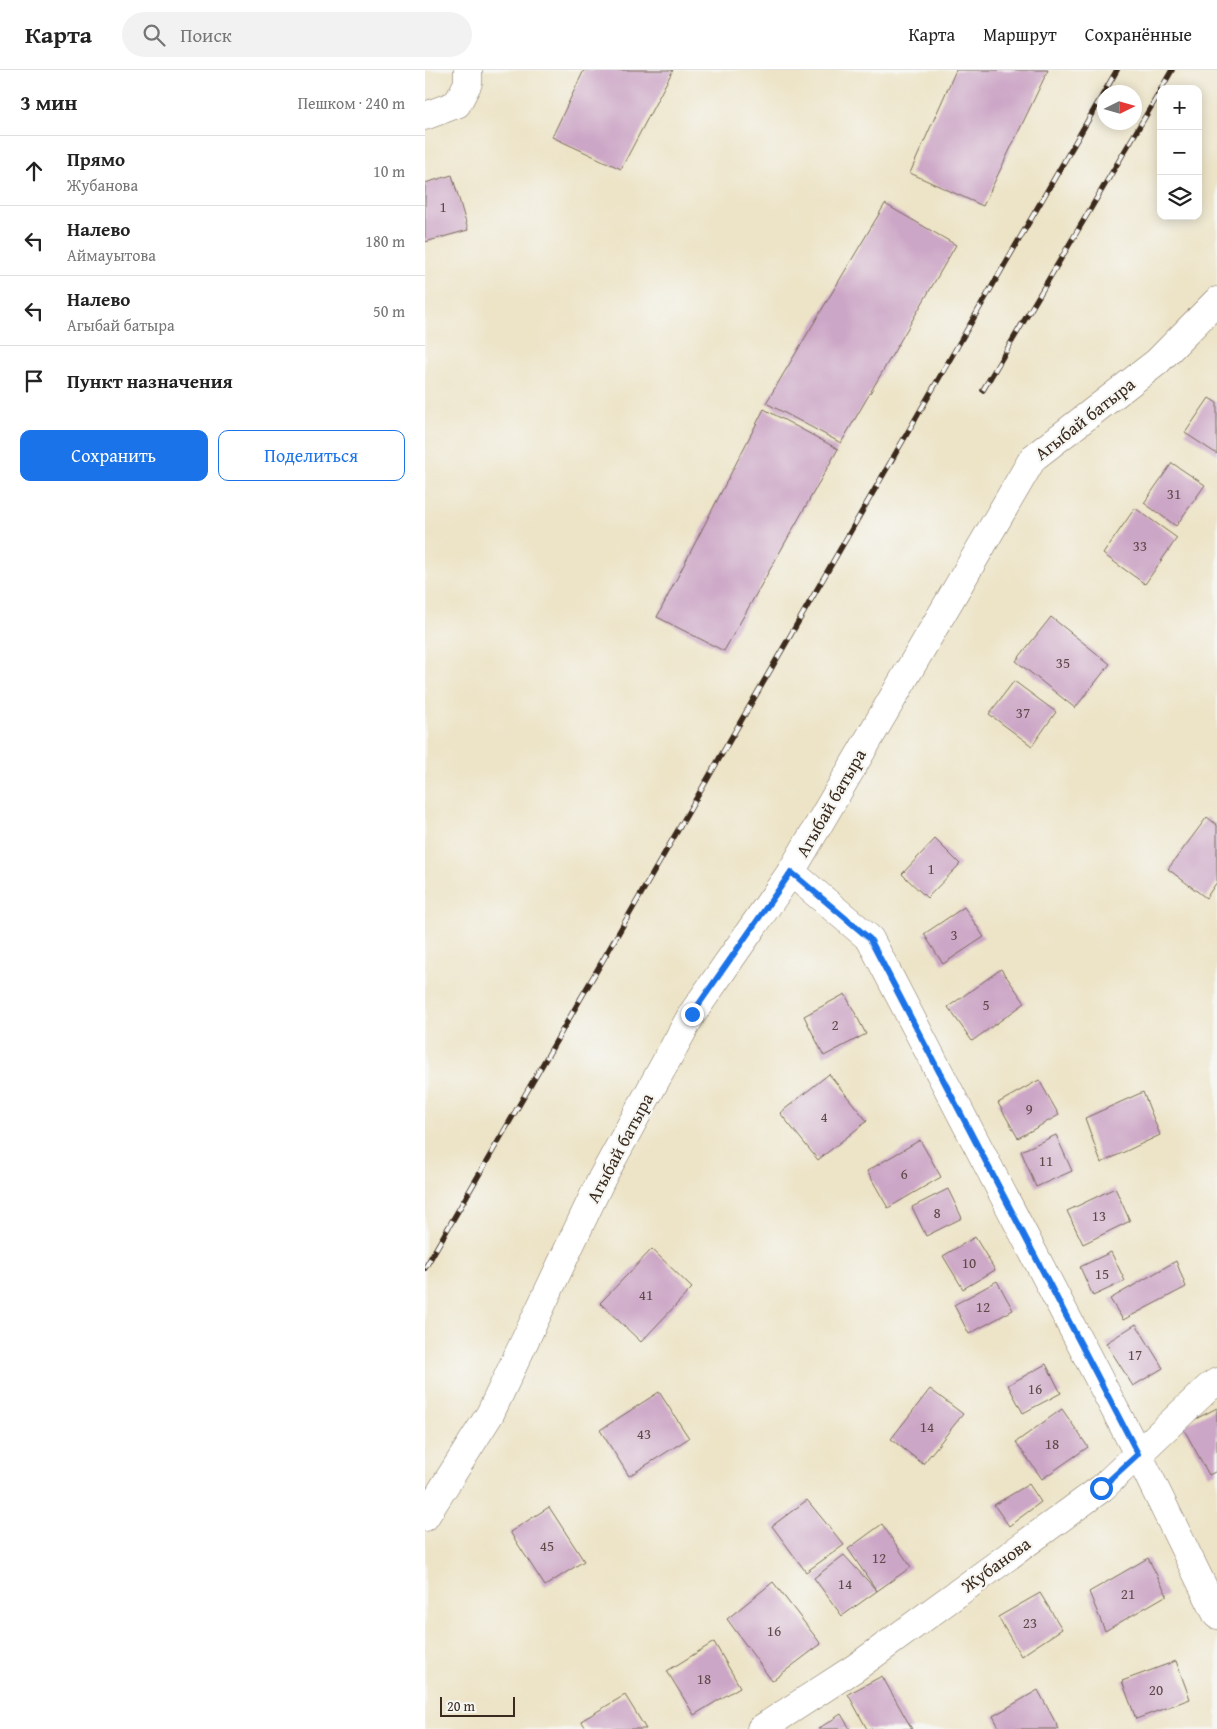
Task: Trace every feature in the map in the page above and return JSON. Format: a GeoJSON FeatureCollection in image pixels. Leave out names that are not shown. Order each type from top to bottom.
{"type":"FeatureCollection","features":[{"type":"Feature","properties":{"kind":"street"},"geometry":{"type":"LineString","coordinates":[[425,116],[457,104],[468,77]]}},
{"type":"Feature","properties":{"kind":"street","name":"Агыбай батыра"},"geometry":{"type":"LineString","coordinates":[[425,1517],[490,1414],[602,1178],[692,1014],[791,872],[1033,458],[1157,362],[1217,300]]}},
{"type":"Feature","properties":{"kind":"street"},"geometry":{"type":"LineString","coordinates":[[791,872],[870,939],[1138,1454],[1217,1615]]}},
{"type":"Feature","properties":{"kind":"street","name":"Жубанова"},"geometry":{"type":"LineString","coordinates":[[761,1729],[863,1662],[1101,1488],[1208,1388],[1217,1382]]}},
{"type":"Feature","properties":{"kind":"building"},"geometry":{"type":"Polygon","coordinates":[[[584,70],[673,70],[621,169],[552,137],[584,70]]]}},
{"type":"Feature","properties":{"kind":"building"},"geometry":{"type":"Polygon","coordinates":[[[956,70],[1048,70],[983,206],[910,173],[956,70]]]}},
{"type":"Feature","properties":{"kind":"building"},"geometry":{"type":"Polygon","coordinates":[[[452,175],[468,230],[425,242],[425,183],[452,175]]]}},
{"type":"Feature","properties":{"kind":"building"},"geometry":{"type":"Polygon","coordinates":[[[885,204],[956,245],[841,443],[766,403],[885,204]]]}},
{"type":"Feature","properties":{"kind":"building"},"geometry":{"type":"Polygon","coordinates":[[[1209,398],[1217,403],[1217,454],[1185,433],[1209,398]]]}},
{"type":"Feature","properties":{"kind":"building"},"geometry":{"type":"Polygon","coordinates":[[[764,409],[838,449],[724,651],[657,617],[764,409]]]}},
{"type":"Feature","properties":{"kind":"building"},"geometry":{"type":"Polygon","coordinates":[[[1172,463],[1205,485],[1176,526],[1144,503],[1172,463]]]}},
{"type":"Feature","properties":{"kind":"building"},"geometry":{"type":"Polygon","coordinates":[[[1135,508],[1177,538],[1145,584],[1103,554],[1135,508]]]}},
{"type":"Feature","properties":{"kind":"building"},"geometry":{"type":"Polygon","coordinates":[[[1051,617],[1110,664],[1075,708],[1016,661],[1051,617]]]}},
{"type":"Feature","properties":{"kind":"building"},"geometry":{"type":"Polygon","coordinates":[[[1014,681],[1056,712],[1032,746],[989,714],[1014,681]]]}},
{"type":"Feature","properties":{"kind":"building"},"geometry":{"type":"Polygon","coordinates":[[[1207,817],[1217,825],[1217,882],[1206,898],[1168,869],[1207,817]]]}},
{"type":"Feature","properties":{"kind":"building"},"geometry":{"type":"Polygon","coordinates":[[[935,839],[960,864],[927,898],[902,874],[935,839]]]}},
{"type":"Feature","properties":{"kind":"building"},"geometry":{"type":"Polygon","coordinates":[[[964,907],[984,937],[943,964],[924,934],[964,907]]]}},
{"type":"Feature","properties":{"kind":"building"},"geometry":{"type":"Polygon","coordinates":[[[1001,969],[1025,1003],[972,1041],[948,1007],[1001,969]]]}},
{"type":"Feature","properties":{"kind":"building"},"geometry":{"type":"Polygon","coordinates":[[[845,994],[866,1034],[824,1056],[804,1016],[845,994]]]}},
{"type":"Feature","properties":{"kind":"building"},"geometry":{"type":"Polygon","coordinates":[[[829,1074],[867,1121],[818,1160],[780,1113],[829,1074]]]}},
{"type":"Feature","properties":{"kind":"building"},"geometry":{"type":"Polygon","coordinates":[[[1039,1080],[1059,1115],[1018,1138],[998,1103],[1039,1080]]]}},
{"type":"Feature","properties":{"kind":"building"},"geometry":{"type":"Polygon","coordinates":[[[1143,1092],[1160,1135],[1101,1163],[1085,1118],[1143,1092]]]}},
{"type":"Feature","properties":{"kind":"building"},"geometry":{"type":"Polygon","coordinates":[[[1056,1135],[1072,1171],[1036,1187],[1021,1151],[1056,1135]]]}},
{"type":"Feature","properties":{"kind":"building"},"geometry":{"type":"Polygon","coordinates":[[[920,1140],[941,1177],[888,1208],[867,1171],[920,1140]]]}},
{"type":"Feature","properties":{"kind":"building"},"geometry":{"type":"Polygon","coordinates":[[[1115,1188],[1130,1221],[1083,1244],[1067,1211],[1115,1188]]]}},
{"type":"Feature","properties":{"kind":"building"},"geometry":{"type":"Polygon","coordinates":[[[948,1189],[962,1218],[926,1236],[912,1207],[948,1189]]]}},
{"type":"Feature","properties":{"kind":"building"},"geometry":{"type":"Polygon","coordinates":[[[975,1237],[995,1270],[963,1289],[943,1256],[975,1237]]]}},
{"type":"Feature","properties":{"kind":"building"},"geometry":{"type":"Polygon","coordinates":[[[652,1249],[692,1288],[641,1342],[600,1303],[652,1249]]]}},
{"type":"Feature","properties":{"kind":"building"},"geometry":{"type":"Polygon","coordinates":[[[1111,1252],[1125,1281],[1093,1296],[1080,1267],[1111,1252]]]}},
{"type":"Feature","properties":{"kind":"building"},"geometry":{"type":"Polygon","coordinates":[[[1176,1261],[1186,1287],[1123,1320],[1110,1299],[1176,1261]]]}},
{"type":"Feature","properties":{"kind":"building"},"geometry":{"type":"Polygon","coordinates":[[[997,1281],[1013,1310],[969,1334],[954,1305],[997,1281]]]}},
{"type":"Feature","properties":{"kind":"building"},"geometry":{"type":"Polygon","coordinates":[[[1136,1324],[1163,1368],[1133,1386],[1106,1343],[1136,1324]]]}},
{"type":"Feature","properties":{"kind":"building"},"geometry":{"type":"Polygon","coordinates":[[[1046,1364],[1061,1393],[1023,1413],[1008,1385],[1046,1364]]]}},
{"type":"Feature","properties":{"kind":"building"},"geometry":{"type":"Polygon","coordinates":[[[930,1389],[963,1414],[923,1464],[891,1439],[930,1389]]]}},
{"type":"Feature","properties":{"kind":"building"},"geometry":{"type":"Polygon","coordinates":[[[659,1392],[689,1438],[629,1476],[600,1430],[659,1392]]]}},
{"type":"Feature","properties":{"kind":"building"},"geometry":{"type":"Polygon","coordinates":[[[1217,1408],[1217,1471],[1209,1475],[1182,1426],[1217,1408]]]}},
{"type":"Feature","properties":{"kind":"building"},"geometry":{"type":"Polygon","coordinates":[[[1062,1409],[1088,1447],[1042,1479],[1016,1442],[1062,1409]]]}},
{"type":"Feature","properties":{"kind":"building"},"geometry":{"type":"Polygon","coordinates":[[[1029,1484],[1041,1502],[1009,1526],[994,1505],[1029,1484]]]}},
{"type":"Feature","properties":{"kind":"building"},"geometry":{"type":"Polygon","coordinates":[[[807,1500],[844,1545],[806,1572],[772,1526],[807,1500]]]}},
{"type":"Feature","properties":{"kind":"building"},"geometry":{"type":"Polygon","coordinates":[[[549,1507],[584,1561],[545,1586],[510,1532],[549,1507]]]}},
{"type":"Feature","properties":{"kind":"building"},"geometry":{"type":"Polygon","coordinates":[[[882,1524],[911,1567],[877,1591],[848,1549],[882,1524]]]}},
{"type":"Feature","properties":{"kind":"building"},"geometry":{"type":"Polygon","coordinates":[[[844,1555],[877,1591],[842,1616],[814,1578],[844,1555]]]}},
{"type":"Feature","properties":{"kind":"building"},"geometry":{"type":"Polygon","coordinates":[[[1148,1558],[1167,1595],[1105,1631],[1089,1592],[1148,1558]]]}},
{"type":"Feature","properties":{"kind":"building"},"geometry":{"type":"Polygon","coordinates":[[[773,1582],[821,1644],[772,1681],[727,1619],[773,1582]]]}},
{"type":"Feature","properties":{"kind":"building"},"geometry":{"type":"Polygon","coordinates":[[[1040,1593],[1062,1629],[1021,1656],[998,1617],[1040,1593]]]}},
{"type":"Feature","properties":{"kind":"building"},"geometry":{"type":"Polygon","coordinates":[[[714,1642],[740,1687],[694,1715],[667,1671],[714,1642]]]}},
{"type":"Feature","properties":{"kind":"building"},"geometry":{"type":"Polygon","coordinates":[[[1176,1661],[1190,1699],[1136,1719],[1122,1681],[1176,1661]]]}},
{"type":"Feature","properties":{"kind":"building"},"geometry":{"type":"Polygon","coordinates":[[[882,1676],[912,1729],[867,1729],[848,1694],[882,1676]]]}},
{"type":"Feature","properties":{"kind":"building"},"geometry":{"type":"Polygon","coordinates":[[[1038,1690],[1059,1729],[1000,1729],[993,1716],[1038,1690]]]}},
{"type":"Feature","properties":{"kind":"building"},"geometry":{"type":"Polygon","coordinates":[[[625,1695],[646,1729],[587,1729],[581,1721],[625,1695]]]}},
{"type":"Feature","properties":{"kind":"building"},"geometry":{"type":"Polygon","coordinates":[[[841,1714],[850,1729],[818,1729],[841,1714]]]}},
{"type":"Feature","properties":{"kind":"railway"},"geometry":{"type":"LineString","coordinates":[[425,1268],[1117,70]]}},
{"type":"Feature","properties":{"kind":"railway"},"geometry":{"type":"LineString","coordinates":[[1163,85],[1172,70]]}},
{"type":"Feature","properties":{"kind":"railway"},"geometry":{"type":"LineString","coordinates":[[983,390],[1157,97]]}},
{"type":"Feature","properties":{"kind":"route"},"geometry":{"type":"LineString","coordinates":[[692,1014],[791,872],[870,939],[1138,1454],[1101,1488]]}}]}
